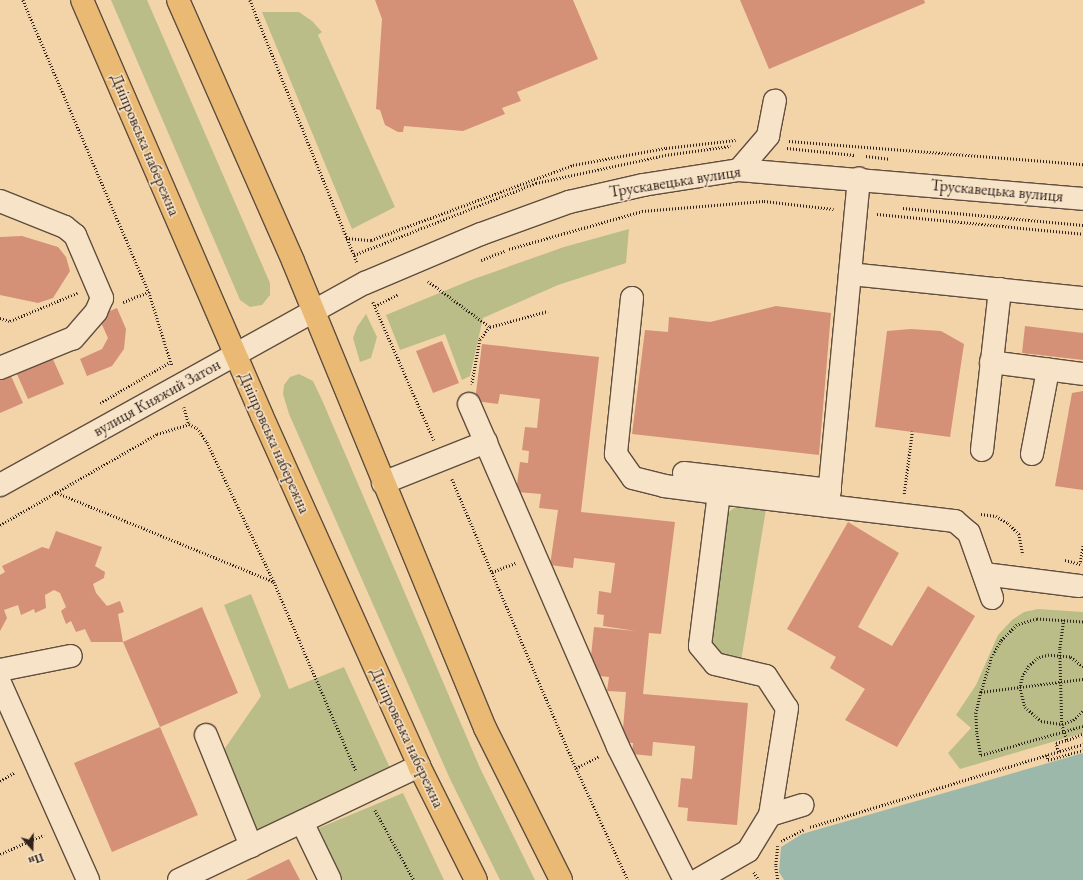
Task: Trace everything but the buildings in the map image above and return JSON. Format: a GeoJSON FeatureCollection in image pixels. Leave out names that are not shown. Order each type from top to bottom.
{"type":"FeatureCollection","features":[{"type":"Feature","properties":{"kind":"main road","name":"Дніпровська набережна"},"geometry":{"type":"LineString","coordinates":[[82,0],[235,356],[419,766],[476,880]]}},
{"type":"Feature","properties":{"kind":"main road"},"geometry":{"type":"LineString","coordinates":[[180,0],[314,312],[485,728],[561,880]]}},
{"type":"Feature","properties":{"kind":"street"},"geometry":{"type":"LineString","coordinates":[[739,170],[768,136],[775,101]]}},
{"type":"Feature","properties":{"kind":"street","name":"Трускавецька вулиця"},"geometry":{"type":"LineString","coordinates":[[314,312],[380,277],[481,234],[569,202],[643,185],[739,170],[859,178],[1083,199]]}},
{"type":"Feature","properties":{"kind":"street"},"geometry":{"type":"LineString","coordinates":[[829,498],[859,178]]}},
{"type":"Feature","properties":{"kind":"street"},"geometry":{"type":"LineString","coordinates":[[0,201],[66,227],[76,235],[102,298],[96,312],[72,338],[0,368]]}},
{"type":"Feature","properties":{"kind":"street"},"geometry":{"type":"LineString","coordinates":[[850,274],[1083,298]]}},
{"type":"Feature","properties":{"kind":"street"},"geometry":{"type":"LineString","coordinates":[[982,450],[1000,289]]}},
{"type":"Feature","properties":{"kind":"street"},"geometry":{"type":"LineString","coordinates":[[632,298],[616,454],[633,478],[664,486],[719,493],[829,498]]}},
{"type":"Feature","properties":{"kind":"street","name":"вулиця Княжий Затон"},"geometry":{"type":"LineString","coordinates":[[0,485],[314,312]]}},
{"type":"Feature","properties":{"kind":"street"},"geometry":{"type":"LineString","coordinates":[[991,362],[1083,374]]}},
{"type":"Feature","properties":{"kind":"street"},"geometry":{"type":"LineString","coordinates":[[1032,454],[1048,370]]}},
{"type":"Feature","properties":{"kind":"street"},"geometry":{"type":"LineString","coordinates":[[469,404],[618,747],[685,880]]}},
{"type":"Feature","properties":{"kind":"street"},"geometry":{"type":"LineString","coordinates":[[384,483],[486,442]]}},
{"type":"Feature","properties":{"kind":"street"},"geometry":{"type":"LineString","coordinates":[[672,472],[829,498],[900,514],[955,521],[969,533],[992,598]]}},
{"type":"Feature","properties":{"kind":"street"},"geometry":{"type":"LineString","coordinates":[[698,880],[748,852],[770,815],[787,708],[766,676],[715,664],[700,646],[719,493]]}},
{"type":"Feature","properties":{"kind":"street"},"geometry":{"type":"LineString","coordinates":[[984,574],[1078,586]]}},
{"type":"Feature","properties":{"kind":"street"},"geometry":{"type":"LineString","coordinates":[[0,670],[70,656]]}},
{"type":"Feature","properties":{"kind":"street"},"geometry":{"type":"LineString","coordinates":[[0,683],[88,880]]}},
{"type":"Feature","properties":{"kind":"street"},"geometry":{"type":"LineString","coordinates":[[206,735],[251,846]]}},
{"type":"Feature","properties":{"kind":"street"},"geometry":{"type":"LineString","coordinates":[[179,880],[419,766]]}},
{"type":"Feature","properties":{"kind":"street"},"geometry":{"type":"LineString","coordinates":[[770,815],[802,805]]}},
{"type":"Feature","properties":{"kind":"street"},"geometry":{"type":"LineString","coordinates":[[302,822],[330,880]]}},
{"type":"Feature","properties":{"kind":"path"},"geometry":{"type":"LineString","coordinates":[[23,0],[149,292],[189,424]]}},
{"type":"Feature","properties":{"kind":"path"},"geometry":{"type":"LineString","coordinates":[[474,262],[572,229],[642,210],[764,201],[856,212],[1083,234]]}},
{"type":"Feature","properties":{"kind":"path"},"geometry":{"type":"LineString","coordinates":[[896,207],[1083,225]]}},
{"type":"Feature","properties":{"kind":"path"},"geometry":{"type":"LineString","coordinates":[[421,284],[434,278]]}},
{"type":"Feature","properties":{"kind":"path"},"geometry":{"type":"LineString","coordinates":[[428,281],[490,327]]}},
{"type":"Feature","properties":{"kind":"path"},"geometry":{"type":"LineString","coordinates":[[375,306],[401,293]]}},
{"type":"Feature","properties":{"kind":"path"},"geometry":{"type":"LineString","coordinates":[[469,404],[480,340],[490,327],[548,311]]}},
{"type":"Feature","properties":{"kind":"path"},"geometry":{"type":"LineString","coordinates":[[0,525],[54,492],[158,434],[189,424],[197,428],[207,442],[274,582],[365,792],[414,880]]}},
{"type":"Feature","properties":{"kind":"path"},"geometry":{"type":"LineString","coordinates":[[900,514],[912,432]]}},
{"type":"Feature","properties":{"kind":"path"},"geometry":{"type":"LineString","coordinates":[[54,492],[274,582]]}},
{"type":"Feature","properties":{"kind":"path"},"geometry":{"type":"LineString","coordinates":[[1080,562],[1083,545]]}},
{"type":"Feature","properties":{"kind":"path"},"geometry":{"type":"LineString","coordinates":[[1083,622],[1037,619],[1017,625],[1001,641],[992,657],[981,692],[976,727],[981,755],[1083,726]]}},
{"type":"Feature","properties":{"kind":"path"},"geometry":{"type":"LineString","coordinates":[[1064,620],[1060,654],[1062,724],[1067,740]]}},
{"type":"Feature","properties":{"kind":"path"},"geometry":{"type":"LineString","coordinates":[[1083,668],[1070,657],[1060,654],[1038,658],[1023,676],[1020,687],[1023,702],[1032,716],[1046,723],[1062,724],[1073,720],[1083,711]]}},
{"type":"Feature","properties":{"kind":"path"},"geometry":{"type":"LineString","coordinates":[[981,692],[1083,679]]}},
{"type":"Feature","properties":{"kind":"path"},"geometry":{"type":"LineString","coordinates":[[1058,752],[1056,744],[1083,734]]}},
{"type":"Feature","properties":{"kind":"path"},"geometry":{"type":"LineString","coordinates":[[778,880],[776,866],[778,843],[790,834],[836,818],[1083,744]]}},
{"type":"Feature","properties":{"kind":"path"},"geometry":{"type":"LineString","coordinates":[[1047,755],[1048,760],[1071,755],[1083,750]]}},
{"type":"Feature","properties":{"kind":"path"},"geometry":{"type":"LineString","coordinates":[[0,781],[15,772]]}},
{"type":"Feature","properties":{"kind":"path"},"geometry":{"type":"LineString","coordinates":[[0,854],[44,835]]}},
{"type":"Feature","properties":{"kind":"green space"},"geometry":{"type":"Polygon","coordinates":[[[111,0],[147,0],[270,283],[270,295],[262,305],[250,307],[240,300],[111,0]]]}},
{"type":"Feature","properties":{"kind":"green space"},"geometry":{"type":"Polygon","coordinates":[[[262,12],[299,12],[312,21],[322,32],[318,35],[395,207],[352,229],[262,12]]]}},
{"type":"Feature","properties":{"kind":"green space"},"geometry":{"type":"Polygon","coordinates":[[[629,229],[626,263],[558,285],[483,318],[470,376],[462,380],[445,334],[400,350],[386,315],[471,280],[564,247],[629,229]]]}},
{"type":"Feature","properties":{"kind":"green space"},"geometry":{"type":"Polygon","coordinates":[[[366,314],[377,337],[371,358],[360,362],[353,338],[357,327],[366,314]]]}},
{"type":"Feature","properties":{"kind":"green space"},"geometry":{"type":"Polygon","coordinates":[[[299,374],[313,381],[322,400],[480,768],[535,880],[500,880],[450,779],[289,414],[283,394],[284,385],[290,377],[299,374]]]}},
{"type":"Feature","properties":{"kind":"green space"},"geometry":{"type":"Polygon","coordinates":[[[748,507],[766,509],[741,661],[716,653],[710,634],[724,515],[734,508],[748,507]]]}},
{"type":"Feature","properties":{"kind":"green space"},"geometry":{"type":"Polygon","coordinates":[[[251,594],[289,689],[344,667],[390,768],[254,836],[221,754],[261,696],[224,605],[251,594]]]}},
{"type":"Feature","properties":{"kind":"green space"},"geometry":{"type":"Polygon","coordinates":[[[1038,609],[1083,612],[1083,733],[960,769],[948,753],[971,728],[956,715],[976,685],[998,635],[1012,620],[1024,612],[1038,609]]]}},
{"type":"Feature","properties":{"kind":"green space"},"geometry":{"type":"Polygon","coordinates":[[[403,793],[444,880],[341,880],[319,828],[403,793]]]}},
{"type":"Feature","properties":{"kind":"shaded area"},"geometry":{"type":"Polygon","coordinates":[[[1083,753],[1083,880],[784,880],[779,872],[781,847],[802,834],[1083,753]]]}}]}
